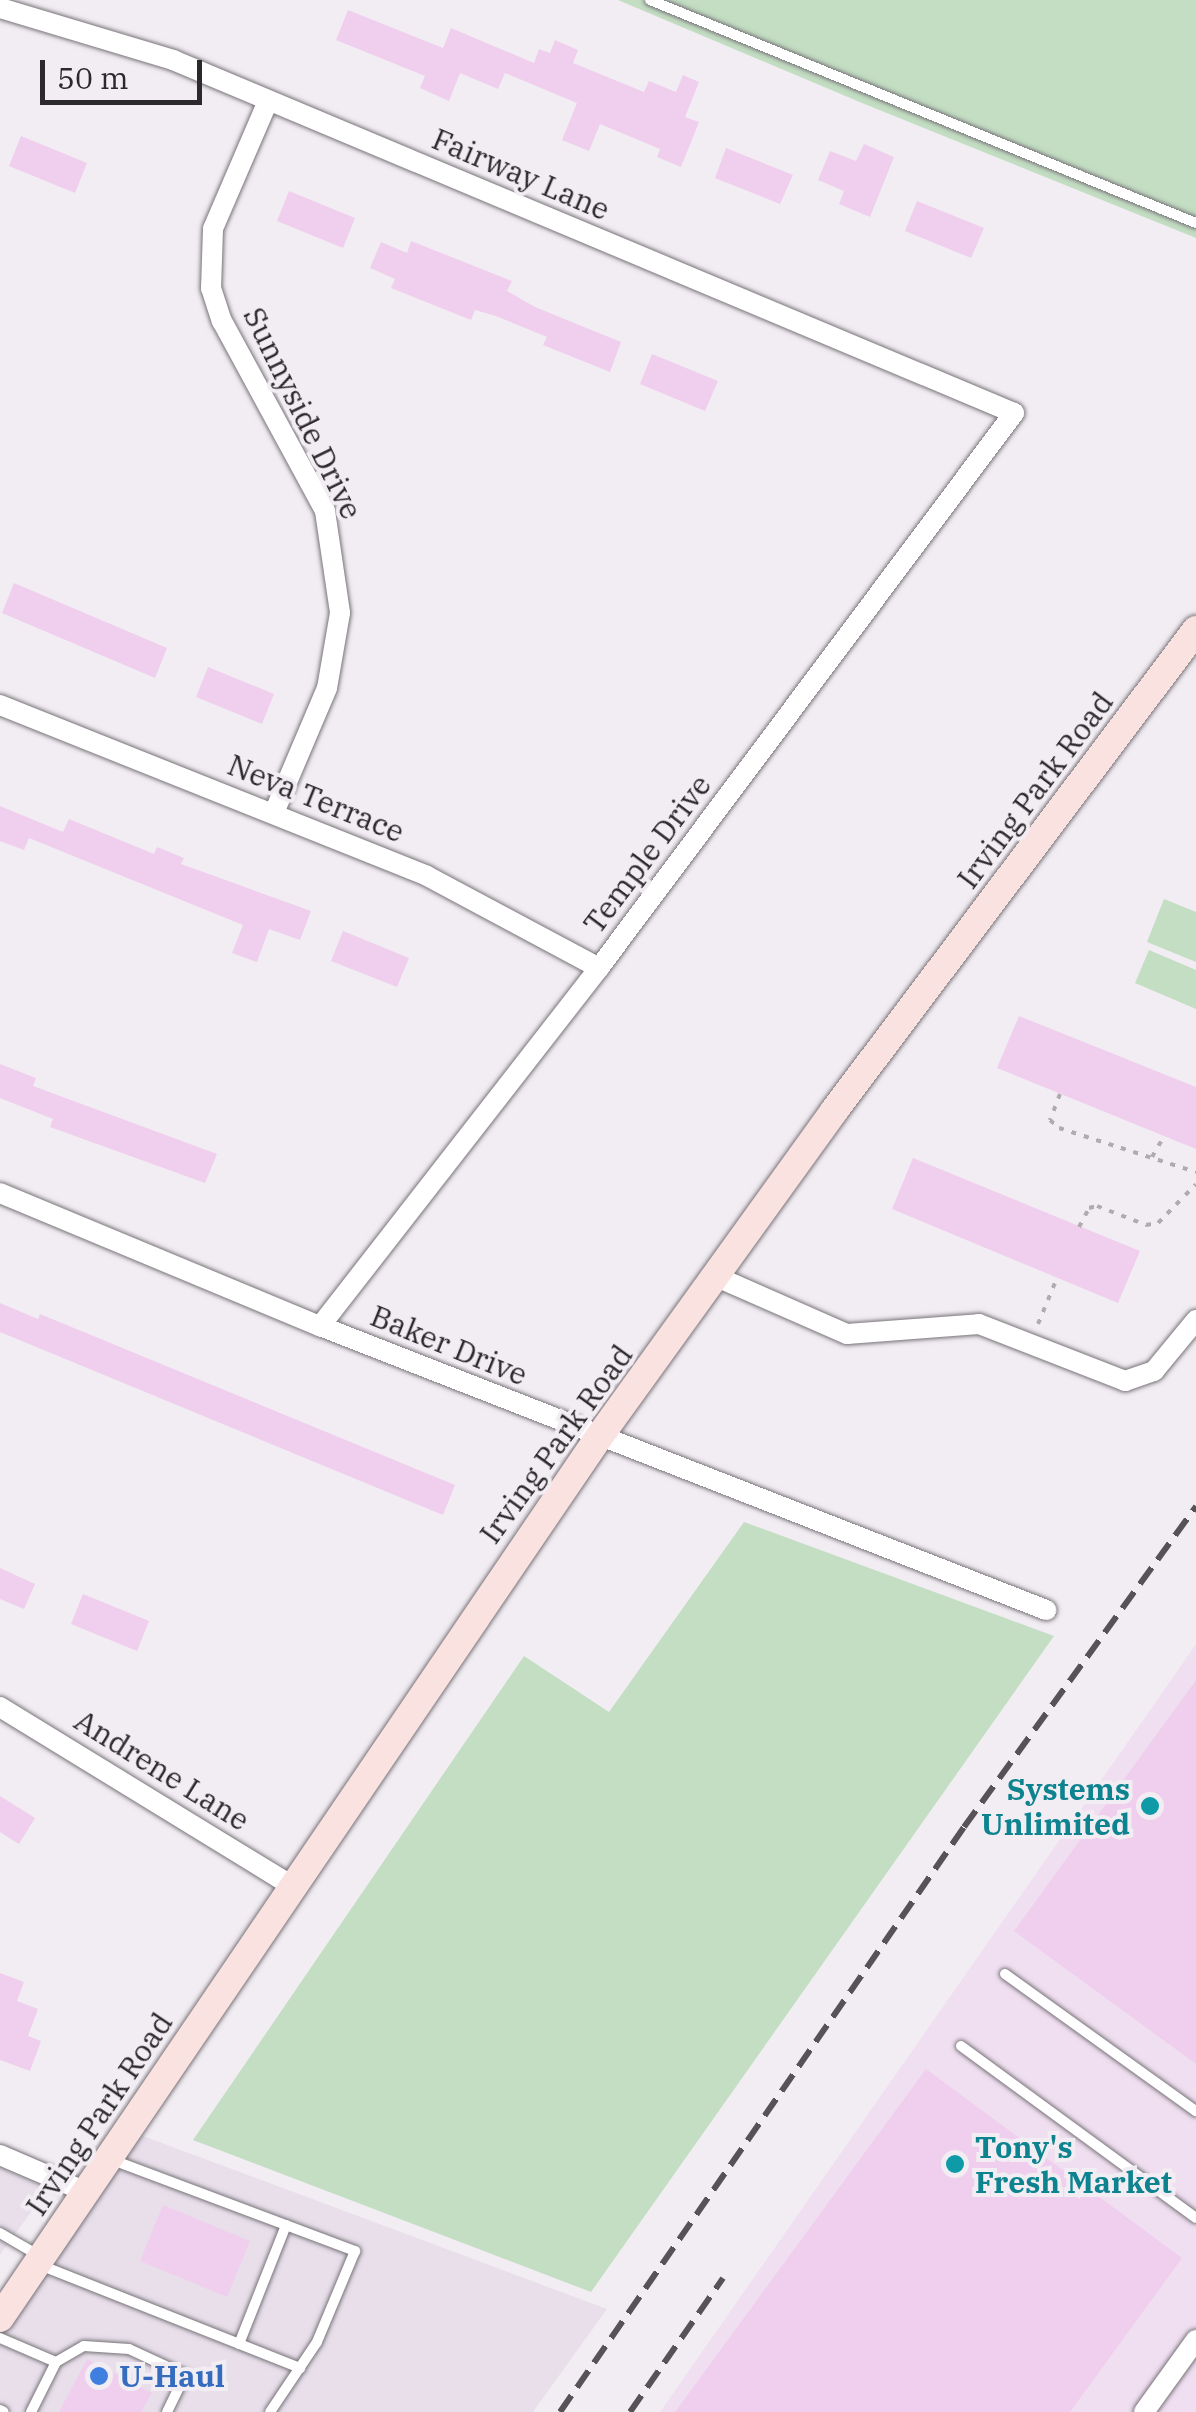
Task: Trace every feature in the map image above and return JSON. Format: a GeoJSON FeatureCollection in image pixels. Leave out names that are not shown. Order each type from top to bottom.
{"type":"FeatureCollection","features":[{"type":"Feature","properties":{"kind":"main road","name":"Irving Park Road"},"geometry":{"type":"LineString","coordinates":[[0,2318],[290,1885],[599,1437],[834,1111],[1196,630]]}},
{"type":"Feature","properties":{"kind":"street","name":"Fairway Lane"},"geometry":{"type":"LineString","coordinates":[[0,8],[174,60],[1014,413]]}},
{"type":"Feature","properties":{"kind":"street","name":"Sunnyside Drive"},"geometry":{"type":"LineString","coordinates":[[268,101],[213,229],[212,288],[222,320],[325,511],[340,613],[327,688],[274,813]]}},
{"type":"Feature","properties":{"kind":"street","name":"Temple Drive"},"geometry":{"type":"LineString","coordinates":[[320,1326],[600,968],[1014,413]]}},
{"type":"Feature","properties":{"kind":"street","name":"Neva Terrace"},"geometry":{"type":"LineString","coordinates":[[0,705],[469,894],[600,968]]}},
{"type":"Feature","properties":{"kind":"street","name":"Baker Drive"},"geometry":{"type":"LineString","coordinates":[[0,1194],[599,1437],[1046,1610]]}},
{"type":"Feature","properties":{"kind":"street"},"geometry":{"type":"LineString","coordinates":[[718,1277],[860,1337],[979,1324],[1108,1377],[1140,1379],[1166,1359],[1196,1320]]}},
{"type":"Feature","properties":{"kind":"street","name":"Andrene Lane"},"geometry":{"type":"LineString","coordinates":[[0,1706],[290,1885]]}},
{"type":"Feature","properties":{"kind":"street"},"geometry":{"type":"LineString","coordinates":[[0,2156],[86,2192]]}},
{"type":"Feature","properties":{"kind":"street"},"geometry":{"type":"LineString","coordinates":[[1144,2412],[1196,2340]]}},
{"type":"Feature","properties":{"kind":"lane"},"geometry":{"type":"LineString","coordinates":[[650,0],[1196,223]]}},
{"type":"Feature","properties":{"kind":"lane"},"geometry":{"type":"LineString","coordinates":[[1005,1974],[1196,2111]]}},
{"type":"Feature","properties":{"kind":"lane"},"geometry":{"type":"LineString","coordinates":[[961,2046],[1196,2218]]}},
{"type":"Feature","properties":{"kind":"lane"},"geometry":{"type":"LineString","coordinates":[[109,2158],[354,2252],[300,2368],[270,2412]]}},
{"type":"Feature","properties":{"kind":"lane"},"geometry":{"type":"LineString","coordinates":[[239,2344],[286,2226]]}},
{"type":"Feature","properties":{"kind":"lane"},"geometry":{"type":"LineString","coordinates":[[0,2233],[39,2260],[300,2368]]}},
{"type":"Feature","properties":{"kind":"lane"},"geometry":{"type":"LineString","coordinates":[[0,2338],[56,2362]]}},
{"type":"Feature","properties":{"kind":"lane"},"geometry":{"type":"LineString","coordinates":[[31,2412],[56,2362],[84,2346],[129,2349],[185,2375],[166,2412]]}},
{"type":"Feature","properties":{"kind":"path"},"geometry":{"type":"LineString","coordinates":[[1060,1094],[1050,1120],[1059,1128],[1196,1172]]}},
{"type":"Feature","properties":{"kind":"path"},"geometry":{"type":"LineString","coordinates":[[1152,1157],[1164,1136]]}},
{"type":"Feature","properties":{"kind":"path"},"geometry":{"type":"LineString","coordinates":[[1079,1226],[1089,1208],[1097,1206],[1146,1225],[1158,1223],[1196,1184]]}},
{"type":"Feature","properties":{"kind":"path"},"geometry":{"type":"LineString","coordinates":[[1030,1344],[1057,1278]]}},
{"type":"Feature","properties":{"kind":"shaded area"},"geometry":{"type":"Polygon","coordinates":[[[1196,1644],[1196,2412],[660,2412],[1183,1663],[1196,1644]]]}},
{"type":"Feature","properties":{"kind":"shaded area"},"geometry":{"type":"Polygon","coordinates":[[[135,2133],[607,2309],[533,2412],[0,2412],[0,2334],[135,2133]]]}},
{"type":"Feature","properties":{"kind":"shaded area"},"geometry":{"type":"Polygon","coordinates":[[[0,2143],[62,2169],[0,2255],[0,2143]]]}},
{"type":"Feature","properties":{"kind":"green space"},"geometry":{"type":"Polygon","coordinates":[[[618,0],[1196,0],[1196,238],[862,103],[618,0]]]}},
{"type":"Feature","properties":{"kind":"green space"},"geometry":{"type":"Polygon","coordinates":[[[1164,899],[1196,912],[1196,962],[1147,942],[1164,899]]]}},
{"type":"Feature","properties":{"kind":"green space"},"geometry":{"type":"Polygon","coordinates":[[[1149,950],[1196,970],[1196,1009],[1135,983],[1149,950]]]}},
{"type":"Feature","properties":{"kind":"green space"},"geometry":{"type":"Polygon","coordinates":[[[744,1522],[1054,1636],[591,2292],[193,2140],[524,1656],[609,1712],[744,1522]]]}},
{"type":"Feature","properties":{"kind":"building"},"geometry":{"type":"Polygon","coordinates":[[[348,10],[443,48],[451,28],[534,63],[539,49],[550,53],[555,40],[578,50],[573,63],[644,92],[649,81],[676,92],[683,75],[699,82],[685,117],[699,122],[681,167],[657,157],[660,149],[600,124],[589,151],[562,140],[577,103],[505,73],[498,89],[460,73],[449,101],[420,88],[425,76],[336,40],[348,10]]]}},
{"type":"Feature","properties":{"kind":"building"},"geometry":{"type":"Polygon","coordinates":[[[21,136],[87,163],[75,193],[9,166],[21,136]]]}},
{"type":"Feature","properties":{"kind":"building"},"geometry":{"type":"Polygon","coordinates":[[[864,144],[894,157],[870,217],[839,204],[844,191],[818,180],[830,151],[856,161],[864,144]]]}},
{"type":"Feature","properties":{"kind":"building"},"geometry":{"type":"Polygon","coordinates":[[[726,148],[793,175],[780,204],[715,178],[726,148]]]}},
{"type":"Feature","properties":{"kind":"building"},"geometry":{"type":"Polygon","coordinates":[[[289,191],[355,218],[343,248],[277,221],[289,191]]]}},
{"type":"Feature","properties":{"kind":"building"},"geometry":{"type":"Polygon","coordinates":[[[917,201],[984,228],[971,258],[905,231],[917,201]]]}},
{"type":"Feature","properties":{"kind":"building"},"geometry":{"type":"Polygon","coordinates":[[[411,241],[512,281],[507,291],[535,307],[621,342],[610,372],[543,345],[547,337],[496,316],[475,310],[471,320],[391,288],[395,279],[370,268],[381,242],[407,253],[411,241]]]}},
{"type":"Feature","properties":{"kind":"building"},"geometry":{"type":"Polygon","coordinates":[[[652,354],[718,381],[705,411],[640,384],[652,354]]]}},
{"type":"Feature","properties":{"kind":"building"},"geometry":{"type":"Polygon","coordinates":[[[14,583],[167,648],[155,678],[2,613],[14,583]]]}},
{"type":"Feature","properties":{"kind":"building"},"geometry":{"type":"Polygon","coordinates":[[[208,667],[274,694],[262,724],[196,697],[208,667]]]}},
{"type":"Feature","properties":{"kind":"building"},"geometry":{"type":"Polygon","coordinates":[[[0,806],[63,832],[69,819],[154,854],[157,847],[184,858],[181,864],[311,911],[300,940],[269,929],[257,962],[232,953],[243,925],[29,838],[24,850],[0,841],[0,806]]]}},
{"type":"Feature","properties":{"kind":"building"},"geometry":{"type":"Polygon","coordinates":[[[343,931],[409,958],[397,987],[331,961],[343,931]]]}},
{"type":"Feature","properties":{"kind":"building"},"geometry":{"type":"Polygon","coordinates":[[[1019,1016],[1196,1087],[1196,1149],[997,1068],[1019,1016]]]}},
{"type":"Feature","properties":{"kind":"building"},"geometry":{"type":"Polygon","coordinates":[[[0,1064],[36,1078],[33,1086],[217,1154],[205,1183],[50,1127],[53,1119],[0,1098],[0,1064]]]}},
{"type":"Feature","properties":{"kind":"building"},"geometry":{"type":"Polygon","coordinates":[[[913,1158],[1140,1251],[1118,1303],[892,1209],[913,1158]]]}},
{"type":"Feature","properties":{"kind":"building"},"geometry":{"type":"Polygon","coordinates":[[[0,1303],[38,1319],[40,1314],[455,1485],[443,1515],[0,1332],[0,1303]]]}},
{"type":"Feature","properties":{"kind":"building"},"geometry":{"type":"Polygon","coordinates":[[[0,1568],[35,1584],[24,1609],[0,1599],[0,1568]]]}},
{"type":"Feature","properties":{"kind":"building"},"geometry":{"type":"Polygon","coordinates":[[[83,1594],[149,1621],[137,1651],[71,1624],[83,1594]]]}},
{"type":"Feature","properties":{"kind":"building","name":"Systems Unlimited"},"geometry":{"type":"Polygon","coordinates":[[[1196,1680],[1196,2064],[1014,1931],[1196,1680]]]}},
{"type":"Feature","properties":{"kind":"building"},"geometry":{"type":"Polygon","coordinates":[[[0,1796],[35,1818],[19,1844],[0,1832],[0,1796]]]}},
{"type":"Feature","properties":{"kind":"building"},"geometry":{"type":"Polygon","coordinates":[[[0,1973],[24,1982],[17,2001],[38,2009],[28,2036],[41,2041],[30,2071],[0,2060],[0,1973]]]}},
{"type":"Feature","properties":{"kind":"building","name":"Tony's Fresh Market"},"geometry":{"type":"Polygon","coordinates":[[[926,2069],[1182,2258],[1070,2412],[675,2412],[926,2069]]]}},
{"type":"Feature","properties":{"kind":"building"},"geometry":{"type":"Polygon","coordinates":[[[163,2205],[250,2241],[227,2297],[140,2261],[163,2205]]]}},
{"type":"Feature","properties":{"kind":"building","name":"U-Haul"},"geometry":{"type":"Polygon","coordinates":[[[87,2359],[152,2393],[141,2412],[59,2412],[87,2359]]]}},
{"type":"Feature","properties":{"kind":"railway"},"geometry":{"type":"LineString","coordinates":[[560,2412],[964,1827],[1196,1506]]}},
{"type":"Feature","properties":{"kind":"railway"},"geometry":{"type":"LineString","coordinates":[[630,2412],[723,2278]]}},
{"type":"Feature","properties":{"kind":"place","name":"Systems Unlimited"},"geometry":{"type":"Point","coordinates":[1150,1806]}},
{"type":"Feature","properties":{"kind":"place","name":"Tony's Fresh Market"},"geometry":{"type":"Point","coordinates":[955,2164]}},
{"type":"Feature","properties":{"kind":"place","name":"U-Haul"},"geometry":{"type":"Point","coordinates":[99,2376]}}]}
